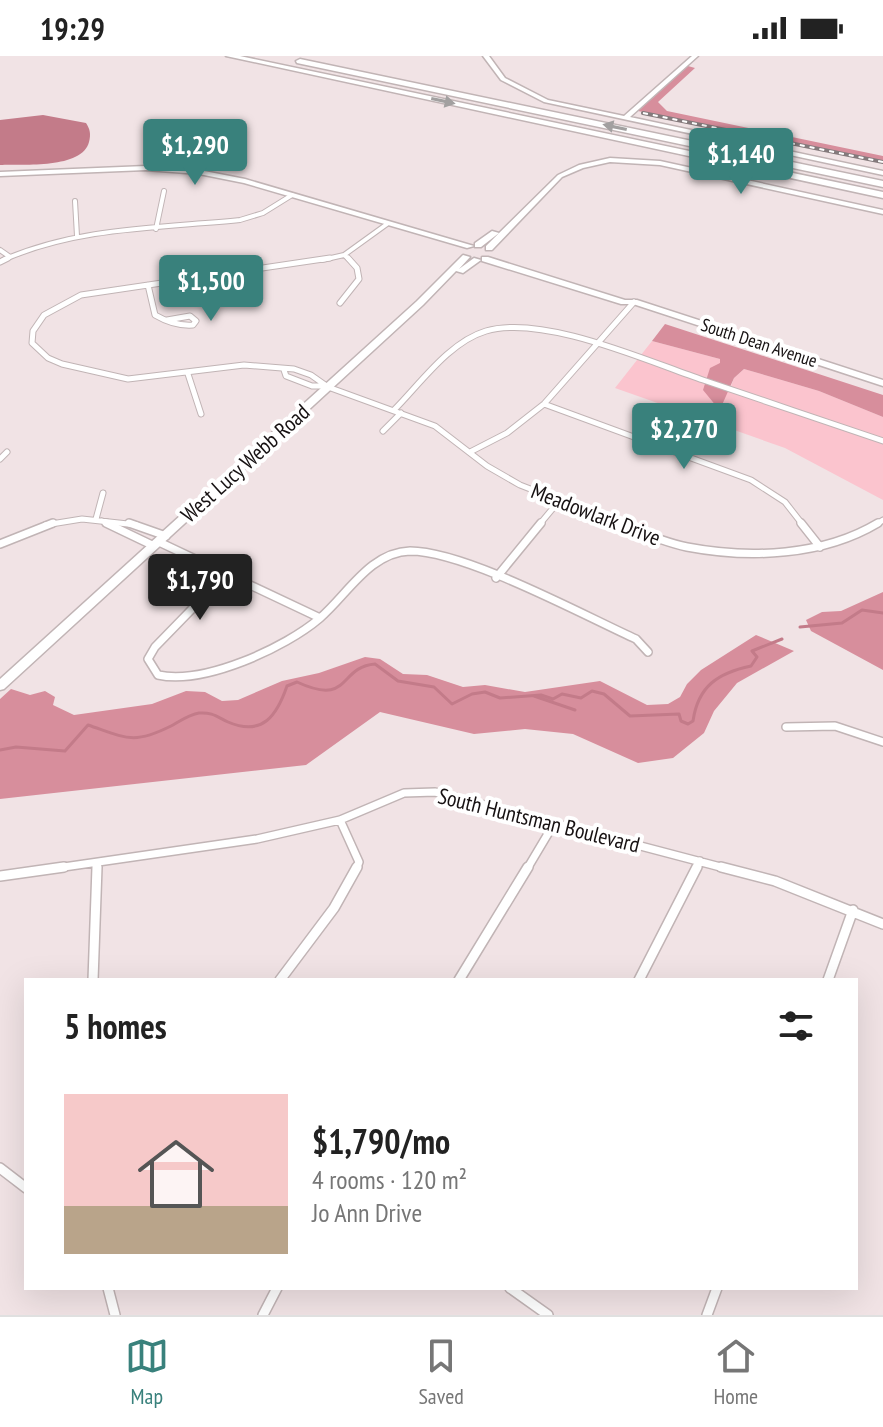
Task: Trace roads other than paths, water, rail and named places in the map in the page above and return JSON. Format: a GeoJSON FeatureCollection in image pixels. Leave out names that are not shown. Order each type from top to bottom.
{"type":"FeatureCollection","features":[{"type":"Feature","properties":{"kind":"highway"},"geometry":{"type":"LineString","coordinates":[[230,56],[883,195]]}},
{"type":"Feature","properties":{"kind":"highway"},"geometry":{"type":"LineString","coordinates":[[277,56],[883,184]]}},
{"type":"Feature","properties":{"kind":"street"},"geometry":{"type":"LineString","coordinates":[[486,56],[503,79],[527,93],[567,106],[883,173]]}},
{"type":"Feature","properties":{"kind":"street"},"geometry":{"type":"LineString","coordinates":[[495,56],[507,74],[521,85],[567,106]]}},
{"type":"Feature","properties":{"kind":"street"},"geometry":{"type":"LineString","coordinates":[[624,119],[695,56]]}},
{"type":"Feature","properties":{"kind":"street","name":"West Lucy Webb Road"},"geometry":{"type":"LineString","coordinates":[[420,303],[429,300],[486,255],[566,172],[599,161],[660,163],[883,212]]}},
{"type":"Feature","properties":{"kind":"street"},"geometry":{"type":"LineString","coordinates":[[0,174],[146,168],[199,172],[292,195],[486,255]]}},
{"type":"Feature","properties":{"kind":"street"},"geometry":{"type":"LineString","coordinates":[[156,229],[164,191]]}},
{"type":"Feature","properties":{"kind":"street"},"geometry":{"type":"LineString","coordinates":[[0,262],[35,246],[77,236],[240,220],[263,213],[292,195]]}},
{"type":"Feature","properties":{"kind":"street","name":"West Lucy Webb Road"},"geometry":{"type":"LineString","coordinates":[[0,686],[420,303],[469,250],[542,195]]}},
{"type":"Feature","properties":{"kind":"street"},"geometry":{"type":"LineString","coordinates":[[75,201],[77,236]]}},
{"type":"Feature","properties":{"kind":"street"},"geometry":{"type":"LineString","coordinates":[[167,320],[190,316],[196,321],[188,326],[167,320],[155,315],[148,285],[316,262],[344,255],[387,224]]}},
{"type":"Feature","properties":{"kind":"street"},"geometry":{"type":"LineString","coordinates":[[0,250],[10,257]]}},
{"type":"Feature","properties":{"kind":"street"},"geometry":{"type":"LineString","coordinates":[[469,250],[486,255]]}},
{"type":"Feature","properties":{"kind":"street"},"geometry":{"type":"LineString","coordinates":[[340,303],[356,288],[360,277],[359,269],[344,255]]}},
{"type":"Feature","properties":{"kind":"street","name":"South Dean Avenue"},"geometry":{"type":"LineString","coordinates":[[486,255],[883,383]]}},
{"type":"Feature","properties":{"kind":"street","name":"Meadowlark Drive"},"geometry":{"type":"LineString","coordinates":[[148,285],[93,292],[65,302],[53,308],[38,323],[32,343],[48,358],[106,376],[128,379],[244,365],[284,370],[286,376],[312,386],[328,387],[435,426],[504,477],[559,501],[687,547],[767,554],[820,547],[860,534],[883,520]]}},
{"type":"Feature","properties":{"kind":"street"},"geometry":{"type":"LineString","coordinates":[[470,452],[507,433],[544,404],[634,302]]}},
{"type":"Feature","properties":{"kind":"street"},"geometry":{"type":"LineString","coordinates":[[383,431],[466,338],[488,327],[519,324],[550,329],[597,344],[883,441]]}},
{"type":"Feature","properties":{"kind":"street"},"geometry":{"type":"LineString","coordinates":[[188,374],[201,414]]}},
{"type":"Feature","properties":{"kind":"street"},"geometry":{"type":"LineString","coordinates":[[544,404],[751,480],[785,502],[820,547]]}},
{"type":"Feature","properties":{"kind":"street"},"geometry":{"type":"LineString","coordinates":[[0,459],[7,452]]}},
{"type":"Feature","properties":{"kind":"street"},"geometry":{"type":"LineString","coordinates":[[96,519],[103,493]]}},
{"type":"Feature","properties":{"kind":"street"},"geometry":{"type":"LineString","coordinates":[[496,578],[559,501]]}},
{"type":"Feature","properties":{"kind":"street"},"geometry":{"type":"LineString","coordinates":[[96,519],[160,541]]}},
{"type":"Feature","properties":{"kind":"street"},"geometry":{"type":"LineString","coordinates":[[0,544],[45,524],[96,519],[129,522],[160,541],[320,618]]}},
{"type":"Feature","properties":{"kind":"street"},"geometry":{"type":"LineString","coordinates":[[227,573],[155,647],[148,659],[154,671],[167,677],[226,668],[280,646],[320,618],[369,567],[392,554],[412,551],[436,554],[496,578],[636,639],[648,652]]}},
{"type":"Feature","properties":{"kind":"street"},"geometry":{"type":"LineString","coordinates":[[786,727],[811,722],[833,723],[880,740],[883,729]]}},
{"type":"Feature","properties":{"kind":"street","name":"South Huntsman Boulevard"},"geometry":{"type":"LineString","coordinates":[[0,876],[257,839],[340,820],[404,793],[420,792],[453,795],[775,881],[883,924]]}},
{"type":"Feature","properties":{"kind":"street"},"geometry":{"type":"LineString","coordinates":[[282,978],[336,906],[359,862],[340,820]]}},
{"type":"Feature","properties":{"kind":"street"},"geometry":{"type":"LineString","coordinates":[[460,978],[555,822]]}},
{"type":"Feature","properties":{"kind":"street"},"geometry":{"type":"LineString","coordinates":[[640,978],[700,861]]}},
{"type":"Feature","properties":{"kind":"street"},"geometry":{"type":"LineString","coordinates":[[93,978],[97,864]]}},
{"type":"Feature","properties":{"kind":"street"},"geometry":{"type":"LineString","coordinates":[[829,978],[853,910]]}},
{"type":"Feature","properties":{"kind":"street"},"geometry":{"type":"LineString","coordinates":[[0,1168],[24,1186]]}},
{"type":"Feature","properties":{"kind":"street"},"geometry":{"type":"LineString","coordinates":[[109,1290],[115,1315]]}},
{"type":"Feature","properties":{"kind":"street"},"geometry":{"type":"LineString","coordinates":[[263,1315],[276,1290]]}},
{"type":"Feature","properties":{"kind":"street"},"geometry":{"type":"LineString","coordinates":[[513,1290],[548,1315]]}},
{"type":"Feature","properties":{"kind":"street"},"geometry":{"type":"LineString","coordinates":[[707,1315],[716,1290]]}},
{"type":"Feature","properties":{"kind":"waterway"},"geometry":{"type":"LineString","coordinates":[[800,627],[842,623],[862,610],[883,613]]}},
{"type":"Feature","properties":{"kind":"waterway"},"geometry":{"type":"LineString","coordinates":[[0,750],[16,747],[65,751],[88,725],[130,738],[147,736],[199,713],[251,727],[273,714],[287,686],[297,682],[314,689],[336,688],[363,667],[375,664],[398,681],[434,687],[452,704],[472,694],[485,692],[500,698],[541,695],[553,699],[562,694],[581,698],[592,691],[604,694],[630,716],[679,714],[681,721],[688,724],[693,721],[700,699],[712,683],[719,677],[751,666],[757,657],[752,651],[782,639]]}},
{"type":"Feature","properties":{"kind":"waterway"},"geometry":{"type":"LineString","coordinates":[[534,696],[575,710]]}},
{"type":"Feature","properties":{"kind":"railway"},"geometry":{"type":"LineString","coordinates":[[643,113],[883,162]]}}]}
